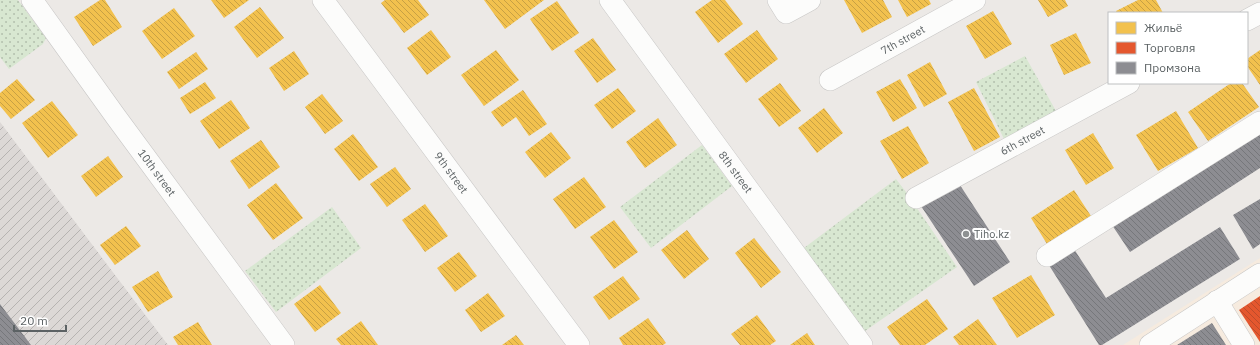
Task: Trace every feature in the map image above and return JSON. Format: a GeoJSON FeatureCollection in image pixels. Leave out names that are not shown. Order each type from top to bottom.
{"type":"FeatureCollection","features":[{"type":"Feature","properties":{"kind":"street","name":"10th street"},"geometry":{"type":"LineString","coordinates":[[32,0],[120,123],[284,345]]}},
{"type":"Feature","properties":{"kind":"street","name":"9th street"},"geometry":{"type":"LineString","coordinates":[[323,0],[579,345]]}},
{"type":"Feature","properties":{"kind":"street","name":"8th street"},"geometry":{"type":"LineString","coordinates":[[610,0],[862,345]]}},
{"type":"Feature","properties":{"kind":"street"},"geometry":{"type":"LineString","coordinates":[[778,0],[786,13],[810,0]]}},
{"type":"Feature","properties":{"kind":"street","name":"7th street"},"geometry":{"type":"LineString","coordinates":[[830,80],[975,0]]}},
{"type":"Feature","properties":{"kind":"street"},"geometry":{"type":"LineString","coordinates":[[1248,19],[1260,13]]}},
{"type":"Feature","properties":{"kind":"street","name":"6th street"},"geometry":{"type":"LineString","coordinates":[[916,198],[1127,84]]}},
{"type":"Feature","properties":{"kind":"street"},"geometry":{"type":"LineString","coordinates":[[1047,256],[1260,122]]}},
{"type":"Feature","properties":{"kind":"street"},"geometry":{"type":"LineString","coordinates":[[1150,345],[1260,274]]}},
{"type":"Feature","properties":{"kind":"street"},"geometry":{"type":"LineString","coordinates":[[1217,301],[1244,345]]}},
{"type":"Feature","properties":{"kind":"shaded area"},"geometry":{"type":"Polygon","coordinates":[[[0,122],[112,271],[168,345],[0,345],[0,122]]]}},
{"type":"Feature","properties":{"kind":"shaded area"},"geometry":{"type":"Polygon","coordinates":[[[1260,258],[1260,345],[1123,345],[1260,258]]]}},
{"type":"Feature","properties":{"kind":"green space"},"geometry":{"type":"Polygon","coordinates":[[[0,0],[18,0],[46,38],[43,44],[9,69],[0,57],[0,0]]]}},
{"type":"Feature","properties":{"kind":"green space"},"geometry":{"type":"Polygon","coordinates":[[[1025,56],[1056,111],[1004,139],[976,82],[1025,56]]]}},
{"type":"Feature","properties":{"kind":"green space"},"geometry":{"type":"Polygon","coordinates":[[[702,145],[732,186],[651,248],[620,207],[702,145]]]}},
{"type":"Feature","properties":{"kind":"green space"},"geometry":{"type":"Polygon","coordinates":[[[896,179],[957,267],[865,331],[804,248],[896,179]]]}},
{"type":"Feature","properties":{"kind":"green space"},"geometry":{"type":"Polygon","coordinates":[[[332,207],[361,248],[276,312],[245,271],[332,207]]]}},
{"type":"Feature","properties":{"kind":"building: Жильё"},"geometry":{"type":"Polygon","coordinates":[[[100,0],[105,0],[122,27],[93,46],[74,17],[100,0]]]}},
{"type":"Feature","properties":{"kind":"building: Жильё"},"geometry":{"type":"Polygon","coordinates":[[[211,0],[249,0],[224,18],[211,0]]]}},
{"type":"Feature","properties":{"kind":"building: Жильё"},"geometry":{"type":"Polygon","coordinates":[[[385,0],[418,0],[429,15],[404,33],[381,3],[385,0]]]}},
{"type":"Feature","properties":{"kind":"building: Жильё"},"geometry":{"type":"Polygon","coordinates":[[[484,0],[544,0],[505,29],[484,0]]]}},
{"type":"Feature","properties":{"kind":"building: Жильё"},"geometry":{"type":"Polygon","coordinates":[[[712,0],[725,0],[743,24],[718,43],[695,12],[712,0]]]}},
{"type":"Feature","properties":{"kind":"building: Жильё"},"geometry":{"type":"Polygon","coordinates":[[[844,0],[883,0],[892,17],[862,33],[844,0]]]}},
{"type":"Feature","properties":{"kind":"building: Жильё"},"geometry":{"type":"Polygon","coordinates":[[[898,0],[929,0],[931,4],[907,17],[898,0]]]}},
{"type":"Feature","properties":{"kind":"building: Жильё"},"geometry":{"type":"Polygon","coordinates":[[[1038,0],[1065,0],[1068,6],[1048,17],[1038,0]]]}},
{"type":"Feature","properties":{"kind":"building: Жильё"},"geometry":{"type":"Polygon","coordinates":[[[1138,0],[1156,0],[1162,12],[1116,12],[1138,0]]]}},
{"type":"Feature","properties":{"kind":"building: Жильё"},"geometry":{"type":"Polygon","coordinates":[[[557,1],[579,33],[552,51],[530,19],[557,1]]]}},
{"type":"Feature","properties":{"kind":"building: Жильё"},"geometry":{"type":"Polygon","coordinates":[[[260,7],[284,38],[257,58],[234,27],[260,7]]]}},
{"type":"Feature","properties":{"kind":"building: Жильё"},"geometry":{"type":"Polygon","coordinates":[[[174,8],[195,36],[162,59],[142,31],[174,8]]]}},
{"type":"Feature","properties":{"kind":"building: Жильё"},"geometry":{"type":"Polygon","coordinates":[[[993,11],[1012,44],[985,59],[966,26],[993,11]]]}},
{"type":"Feature","properties":{"kind":"building: Жильё"},"geometry":{"type":"Polygon","coordinates":[[[431,30],[451,57],[427,75],[407,48],[431,30]]]}},
{"type":"Feature","properties":{"kind":"building: Жильё"},"geometry":{"type":"Polygon","coordinates":[[[757,30],[778,59],[746,83],[724,54],[757,30]]]}},
{"type":"Feature","properties":{"kind":"building: Жильё"},"geometry":{"type":"Polygon","coordinates":[[[1076,33],[1091,63],[1064,75],[1050,45],[1076,33]]]}},
{"type":"Feature","properties":{"kind":"building: Жильё"},"geometry":{"type":"Polygon","coordinates":[[[593,38],[616,70],[597,83],[574,51],[593,38]]]}},
{"type":"Feature","properties":{"kind":"building: Жильё"},"geometry":{"type":"Polygon","coordinates":[[[496,50],[519,80],[484,106],[461,75],[496,50]]]}},
{"type":"Feature","properties":{"kind":"building: Жильё"},"geometry":{"type":"Polygon","coordinates":[[[1260,50],[1260,85],[1248,67],[1248,58],[1260,50]]]}},
{"type":"Feature","properties":{"kind":"building: Жильё"},"geometry":{"type":"Polygon","coordinates":[[[294,51],[309,74],[284,91],[269,68],[294,51]]]}},
{"type":"Feature","properties":{"kind":"building: Жильё"},"geometry":{"type":"Polygon","coordinates":[[[196,52],[208,69],[179,89],[167,72],[196,52]]]}},
{"type":"Feature","properties":{"kind":"building: Жильё"},"geometry":{"type":"Polygon","coordinates":[[[930,62],[947,94],[924,107],[907,75],[930,62]]]}},
{"type":"Feature","properties":{"kind":"building: Жильё"},"geometry":{"type":"Polygon","coordinates":[[[17,79],[35,100],[11,119],[0,106],[0,93],[17,79]]]}},
{"type":"Feature","properties":{"kind":"building: Жильё"},"geometry":{"type":"Polygon","coordinates":[[[900,79],[917,108],[893,122],[876,92],[900,79]]]}},
{"type":"Feature","properties":{"kind":"building: Жильё"},"geometry":{"type":"Polygon","coordinates":[[[205,82],[216,98],[190,114],[180,98],[205,82]]]}},
{"type":"Feature","properties":{"kind":"building: Жильё"},"geometry":{"type":"Polygon","coordinates":[[[780,83],[801,111],[779,127],[758,99],[780,83]]]}},
{"type":"Feature","properties":{"kind":"building: Жильё"},"geometry":{"type":"Polygon","coordinates":[[[1230,84],[1243,84],[1259,107],[1208,141],[1188,112],[1230,84]]]}},
{"type":"Feature","properties":{"kind":"building: Жильё"},"geometry":{"type":"Polygon","coordinates":[[[618,88],[636,111],[612,129],[594,105],[618,88]]]}},
{"type":"Feature","properties":{"kind":"building: Жильё"},"geometry":{"type":"Polygon","coordinates":[[[974,88],[1000,137],[974,151],[948,102],[974,88]]]}},
{"type":"Feature","properties":{"kind":"building: Жильё"},"geometry":{"type":"Polygon","coordinates":[[[523,90],[547,124],[529,136],[516,117],[502,127],[491,112],[523,90]]]}},
{"type":"Feature","properties":{"kind":"building: Жильё"},"geometry":{"type":"Polygon","coordinates":[[[322,94],[343,121],[325,134],[305,107],[322,94]]]}},
{"type":"Feature","properties":{"kind":"building: Жильё"},"geometry":{"type":"Polygon","coordinates":[[[231,100],[250,128],[219,149],[200,121],[231,100]]]}},
{"type":"Feature","properties":{"kind":"building: Жильё"},"geometry":{"type":"Polygon","coordinates":[[[52,101],[78,135],[48,158],[22,123],[52,101]]]}},
{"type":"Feature","properties":{"kind":"building: Жильё"},"geometry":{"type":"Polygon","coordinates":[[[824,108],[843,133],[817,153],[798,128],[824,108]]]}},
{"type":"Feature","properties":{"kind":"building: Жильё"},"geometry":{"type":"Polygon","coordinates":[[[1176,111],[1198,148],[1158,171],[1136,135],[1176,111]]]}},
{"type":"Feature","properties":{"kind":"building: Жильё"},"geometry":{"type":"Polygon","coordinates":[[[658,118],[677,145],[645,168],[626,142],[658,118]]]}},
{"type":"Feature","properties":{"kind":"building: Жильё"},"geometry":{"type":"Polygon","coordinates":[[[908,126],[929,163],[902,179],[880,141],[908,126]]]}},
{"type":"Feature","properties":{"kind":"building: Жильё"},"geometry":{"type":"Polygon","coordinates":[[[551,132],[571,158],[545,178],[525,152],[551,132]]]}},
{"type":"Feature","properties":{"kind":"building: Жильё"},"geometry":{"type":"Polygon","coordinates":[[[1093,133],[1114,168],[1086,185],[1065,150],[1093,133]]]}},
{"type":"Feature","properties":{"kind":"building: Жильё"},"geometry":{"type":"Polygon","coordinates":[[[353,134],[378,167],[359,181],[334,149],[353,134]]]}},
{"type":"Feature","properties":{"kind":"building: Жильё"},"geometry":{"type":"Polygon","coordinates":[[[261,140],[280,167],[249,189],[230,161],[261,140]]]}},
{"type":"Feature","properties":{"kind":"building: Жильё"},"geometry":{"type":"Polygon","coordinates":[[[108,156],[123,177],[96,197],[81,176],[108,156]]]}},
{"type":"Feature","properties":{"kind":"building: Жильё"},"geometry":{"type":"Polygon","coordinates":[[[395,167],[411,189],[387,207],[370,184],[395,167]]]}},
{"type":"Feature","properties":{"kind":"building: Жильё"},"geometry":{"type":"Polygon","coordinates":[[[584,177],[606,207],[575,229],[553,199],[584,177]]]}},
{"type":"Feature","properties":{"kind":"building: Жильё"},"geometry":{"type":"Polygon","coordinates":[[[276,183],[303,218],[273,240],[247,205],[276,183]]]}},
{"type":"Feature","properties":{"kind":"building: Жильё"},"geometry":{"type":"Polygon","coordinates":[[[1074,190],[1091,216],[1047,244],[1031,218],[1074,190]]]}},
{"type":"Feature","properties":{"kind":"building: Жильё"},"geometry":{"type":"Polygon","coordinates":[[[425,204],[448,236],[425,252],[402,220],[425,204]]]}},
{"type":"Feature","properties":{"kind":"building: Жильё"},"geometry":{"type":"Polygon","coordinates":[[[614,220],[638,252],[614,269],[590,237],[614,220]]]}},
{"type":"Feature","properties":{"kind":"building: Жильё"},"geometry":{"type":"Polygon","coordinates":[[[126,226],[141,246],[115,265],[100,245],[126,226]]]}},
{"type":"Feature","properties":{"kind":"building: Жильё"},"geometry":{"type":"Polygon","coordinates":[[[687,230],[709,259],[684,279],[661,250],[687,230]]]}},
{"type":"Feature","properties":{"kind":"building: Жильё"},"geometry":{"type":"Polygon","coordinates":[[[754,238],[781,272],[761,288],[735,253],[754,238]]]}},
{"type":"Feature","properties":{"kind":"building: Жильё"},"geometry":{"type":"Polygon","coordinates":[[[459,252],[477,276],[455,292],[437,268],[459,252]]]}},
{"type":"Feature","properties":{"kind":"building: Жильё"},"geometry":{"type":"Polygon","coordinates":[[[158,271],[173,297],[148,312],[132,287],[158,271]]]}},
{"type":"Feature","properties":{"kind":"building: Жильё"},"geometry":{"type":"Polygon","coordinates":[[[1031,275],[1055,315],[1017,338],[992,298],[1031,275]]]}},
{"type":"Feature","properties":{"kind":"building: Жильё"},"geometry":{"type":"Polygon","coordinates":[[[623,276],[640,299],[609,320],[593,297],[623,276]]]}},
{"type":"Feature","properties":{"kind":"building: Жильё"},"geometry":{"type":"Polygon","coordinates":[[[320,285],[341,313],[315,332],[294,304],[320,285]]]}},
{"type":"Feature","properties":{"kind":"building: Жильё"},"geometry":{"type":"Polygon","coordinates":[[[488,293],[505,316],[481,332],[465,310],[488,293]]]}},
{"type":"Feature","properties":{"kind":"building: Жильё"},"geometry":{"type":"Polygon","coordinates":[[[927,299],[948,329],[925,345],[900,345],[887,327],[927,299]]]}},
{"type":"Feature","properties":{"kind":"building: Жильё"},"geometry":{"type":"Polygon","coordinates":[[[757,315],[776,341],[770,345],[740,345],[731,334],[757,315]]]}},
{"type":"Feature","properties":{"kind":"building: Жильё"},"geometry":{"type":"Polygon","coordinates":[[[648,318],[666,343],[663,345],[623,345],[619,338],[648,318]]]}},
{"type":"Feature","properties":{"kind":"building: Жильё"},"geometry":{"type":"Polygon","coordinates":[[[978,319],[997,345],[959,345],[953,337],[978,319]]]}},
{"type":"Feature","properties":{"kind":"building: Жильё"},"geometry":{"type":"Polygon","coordinates":[[[361,321],[378,345],[341,345],[336,339],[361,321]]]}},
{"type":"Feature","properties":{"kind":"building: Жильё"},"geometry":{"type":"Polygon","coordinates":[[[198,322],[212,345],[178,345],[173,337],[198,322]]]}},
{"type":"Feature","properties":{"kind":"building: Жильё"},"geometry":{"type":"Polygon","coordinates":[[[807,333],[815,345],[790,345],[807,333]]]}},
{"type":"Feature","properties":{"kind":"building: Жильё"},"geometry":{"type":"Polygon","coordinates":[[[516,335],[524,345],[502,345],[516,335]]]}},
{"type":"Feature","properties":{"kind":"building: Торговля"},"geometry":{"type":"Polygon","coordinates":[[[1260,296],[1260,342],[1239,310],[1260,296]]]}},
{"type":"Feature","properties":{"kind":"building: Промзона"},"geometry":{"type":"Polygon","coordinates":[[[1260,133],[1260,168],[1130,252],[1112,225],[1260,133]]]}},
{"type":"Feature","properties":{"kind":"building: Промзона"},"geometry":{"type":"Polygon","coordinates":[[[958,182],[1010,262],[974,286],[921,206],[958,182]]]}},
{"type":"Feature","properties":{"kind":"building: Промзона"},"geometry":{"type":"Polygon","coordinates":[[[1260,199],[1260,244],[1253,249],[1233,215],[1260,199]]]}},
{"type":"Feature","properties":{"kind":"building: Промзона"},"geometry":{"type":"Polygon","coordinates":[[[1220,227],[1240,259],[1102,345],[1099,345],[1047,262],[1072,246],[1106,298],[1220,227]]]}},
{"type":"Feature","properties":{"kind":"building: Промзона"},"geometry":{"type":"Polygon","coordinates":[[[0,304],[31,345],[0,345],[0,304]]]}},
{"type":"Feature","properties":{"kind":"building: Промзона"},"geometry":{"type":"Polygon","coordinates":[[[1212,323],[1226,345],[1177,345],[1212,323]]]}},
{"type":"Feature","properties":{"kind":"place","name":"Tiho.kz"},"geometry":{"type":"Point","coordinates":[966,234]}}]}
